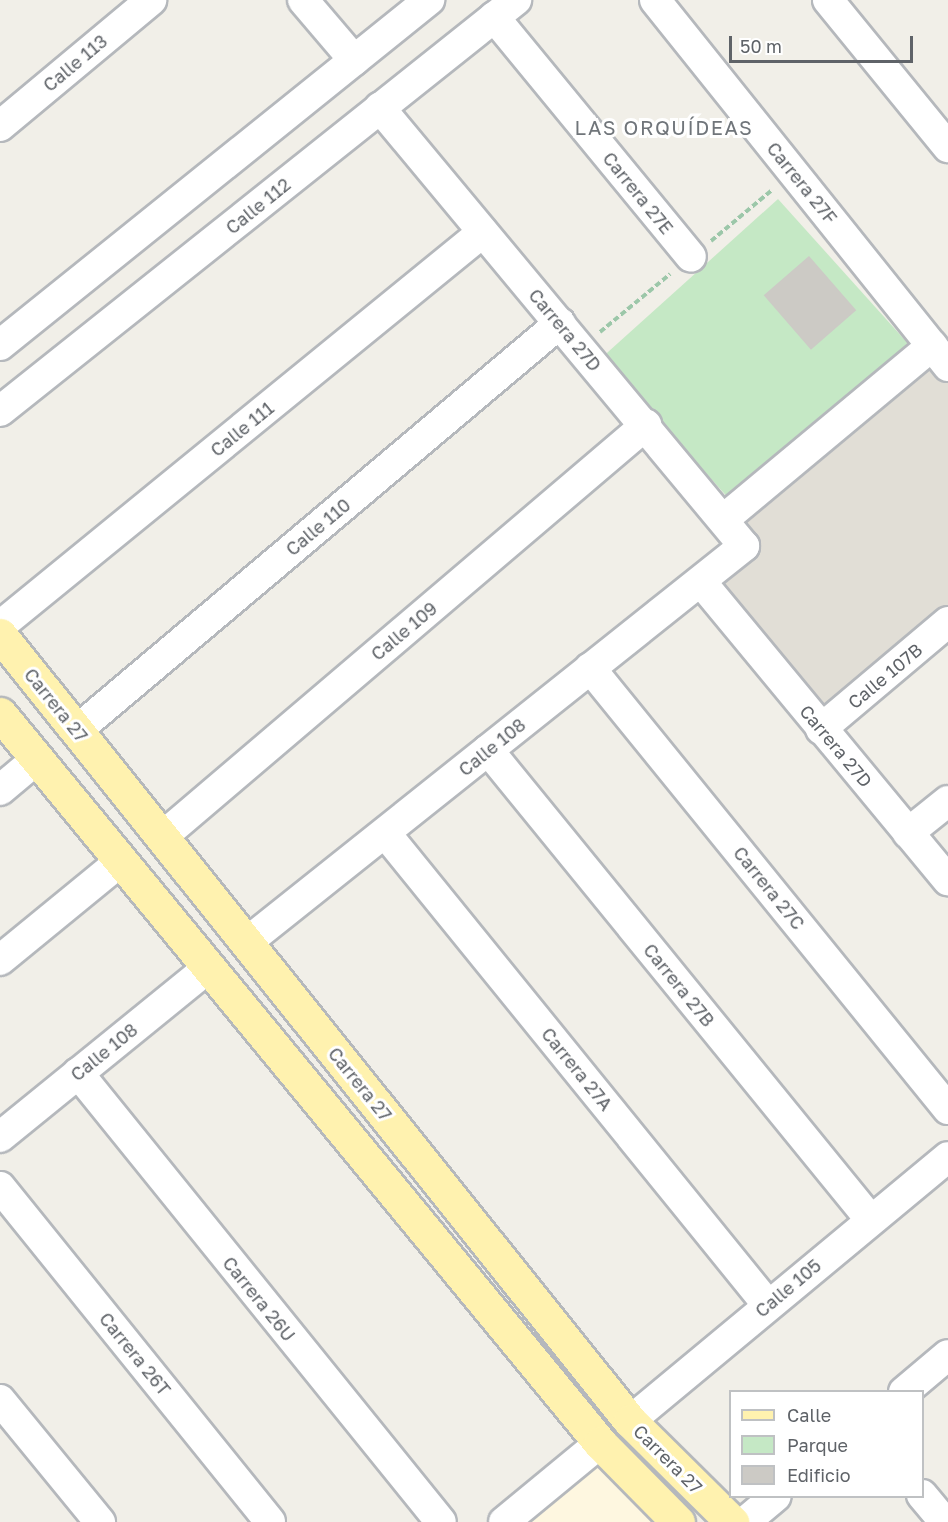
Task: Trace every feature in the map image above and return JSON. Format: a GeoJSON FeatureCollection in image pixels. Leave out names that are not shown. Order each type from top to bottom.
{"type":"FeatureCollection","features":[{"type":"Feature","properties":{"kind":"main road","name":"Carrera 27"},"geometry":{"type":"LineString","coordinates":[[0,635],[630,1421],[732,1522]]}},
{"type":"Feature","properties":{"kind":"main road","name":"Carrera 27"},"geometry":{"type":"LineString","coordinates":[[0,714],[600,1443],[678,1522]]}},
{"type":"Feature","properties":{"kind":"street","name":"Calle 113"},"geometry":{"type":"LineString","coordinates":[[0,126],[151,0]]}},
{"type":"Feature","properties":{"kind":"street"},"geometry":{"type":"LineString","coordinates":[[303,0],[354,60]]}},
{"type":"Feature","properties":{"kind":"street"},"geometry":{"type":"LineString","coordinates":[[0,345],[429,0]]}},
{"type":"Feature","properties":{"kind":"street","name":"Carrera 27F"},"geometry":{"type":"LineString","coordinates":[[655,0],[940,356]]}},
{"type":"Feature","properties":{"kind":"street"},"geometry":{"type":"LineString","coordinates":[[828,0],[948,147]]}},
{"type":"Feature","properties":{"kind":"street","name":"Calle 112"},"geometry":{"type":"LineString","coordinates":[[0,411],[505,9]]}},
{"type":"Feature","properties":{"kind":"street","name":"Carrera 27E"},"geometry":{"type":"LineString","coordinates":[[505,9],[691,257]]}},
{"type":"Feature","properties":{"kind":"street","name":"Carrera 27D"},"geometry":{"type":"LineString","coordinates":[[380,108],[741,538],[740,554]]}},
{"type":"Feature","properties":{"kind":"street","name":"Calle 111"},"geometry":{"type":"LineString","coordinates":[[0,626],[483,232]]}},
{"type":"Feature","properties":{"kind":"street","name":"Calle 110"},"geometry":{"type":"LineString","coordinates":[[76,731],[560,323]]}},
{"type":"Feature","properties":{"kind":"street"},"geometry":{"type":"LineString","coordinates":[[724,519],[940,356]]}},
{"type":"Feature","properties":{"kind":"street","name":"Calle 109"},"geometry":{"type":"LineString","coordinates":[[162,837],[646,425]]}},
{"type":"Feature","properties":{"kind":"street","name":"Calle 108"},"geometry":{"type":"LineString","coordinates":[[246,943],[386,834],[590,668],[740,554]]}},
{"type":"Feature","properties":{"kind":"street","name":"Carrera 27D"},"geometry":{"type":"LineString","coordinates":[[702,583],[948,880]]}},
{"type":"Feature","properties":{"kind":"street","name":"Calle 107B"},"geometry":{"type":"LineString","coordinates":[[822,729],[948,622]]}},
{"type":"Feature","properties":{"kind":"street","name":"Carrera 27C"},"geometry":{"type":"LineString","coordinates":[[590,668],[948,1109]]}},
{"type":"Feature","properties":{"kind":"street","name":"Carrera 27B"},"geometry":{"type":"LineString","coordinates":[[488,750],[870,1219]]}},
{"type":"Feature","properties":{"kind":"street"},"geometry":{"type":"LineString","coordinates":[[0,790],[38,759]]}},
{"type":"Feature","properties":{"kind":"street"},"geometry":{"type":"LineString","coordinates":[[908,833],[948,801]]}},
{"type":"Feature","properties":{"kind":"street","name":"Carrera 27A"},"geometry":{"type":"LineString","coordinates":[[386,834],[768,1305]]}},
{"type":"Feature","properties":{"kind":"street"},"geometry":{"type":"LineString","coordinates":[[0,960],[122,861]]}},
{"type":"Feature","properties":{"kind":"street","name":"Calle 108"},"geometry":{"type":"LineString","coordinates":[[0,1137],[209,967]]}},
{"type":"Feature","properties":{"kind":"street","name":"Carrera 26U"},"geometry":{"type":"LineString","coordinates":[[78,1073],[441,1522]]}},
{"type":"Feature","properties":{"kind":"street","name":"Calle 105"},"geometry":{"type":"LineString","coordinates":[[630,1421],[870,1219],[948,1157]]}},
{"type":"Feature","properties":{"kind":"street","name":"Carrera 26T"},"geometry":{"type":"LineString","coordinates":[[0,1187],[270,1522]]}},
{"type":"Feature","properties":{"kind":"street"},"geometry":{"type":"LineString","coordinates":[[906,1390],[948,1355]]}},
{"type":"Feature","properties":{"kind":"street"},"geometry":{"type":"LineString","coordinates":[[0,1400],[100,1522]]}},
{"type":"Feature","properties":{"kind":"street"},"geometry":{"type":"LineString","coordinates":[[504,1522],[600,1443]]}},
{"type":"Feature","properties":{"kind":"street"},"geometry":{"type":"LineString","coordinates":[[924,1497],[945,1522]]}},
{"type":"Feature","properties":{"kind":"street"},"geometry":{"type":"LineString","coordinates":[[746,1522],[775,1498]]}},
{"type":"Feature","properties":{"kind":"shaded area"},"geometry":{"type":"Polygon","coordinates":[[[932,346],[948,366],[948,622],[821,729],[702,583],[740,554],[724,519],[932,346]]]}},
{"type":"Feature","properties":{"kind":"shaded area"},"geometry":{"type":"Polygon","coordinates":[[[600,1443],[678,1522],[504,1522],[600,1443]]]}},
{"type":"Feature","properties":{"kind":"green space"},"geometry":{"type":"Polygon","coordinates":[[[778,199],[910,346],[734,505],[602,358],[778,199]]]}},
{"type":"Feature","properties":{"kind":"building"},"geometry":{"type":"Polygon","coordinates":[[[809,256],[856,310],[811,350],[764,295],[809,256]]]}},
{"type":"Feature","properties":{"kind":"district","name":"LAS ORQUÍDEAS"},"geometry":{"type":"Point","coordinates":[664,127]}}]}
